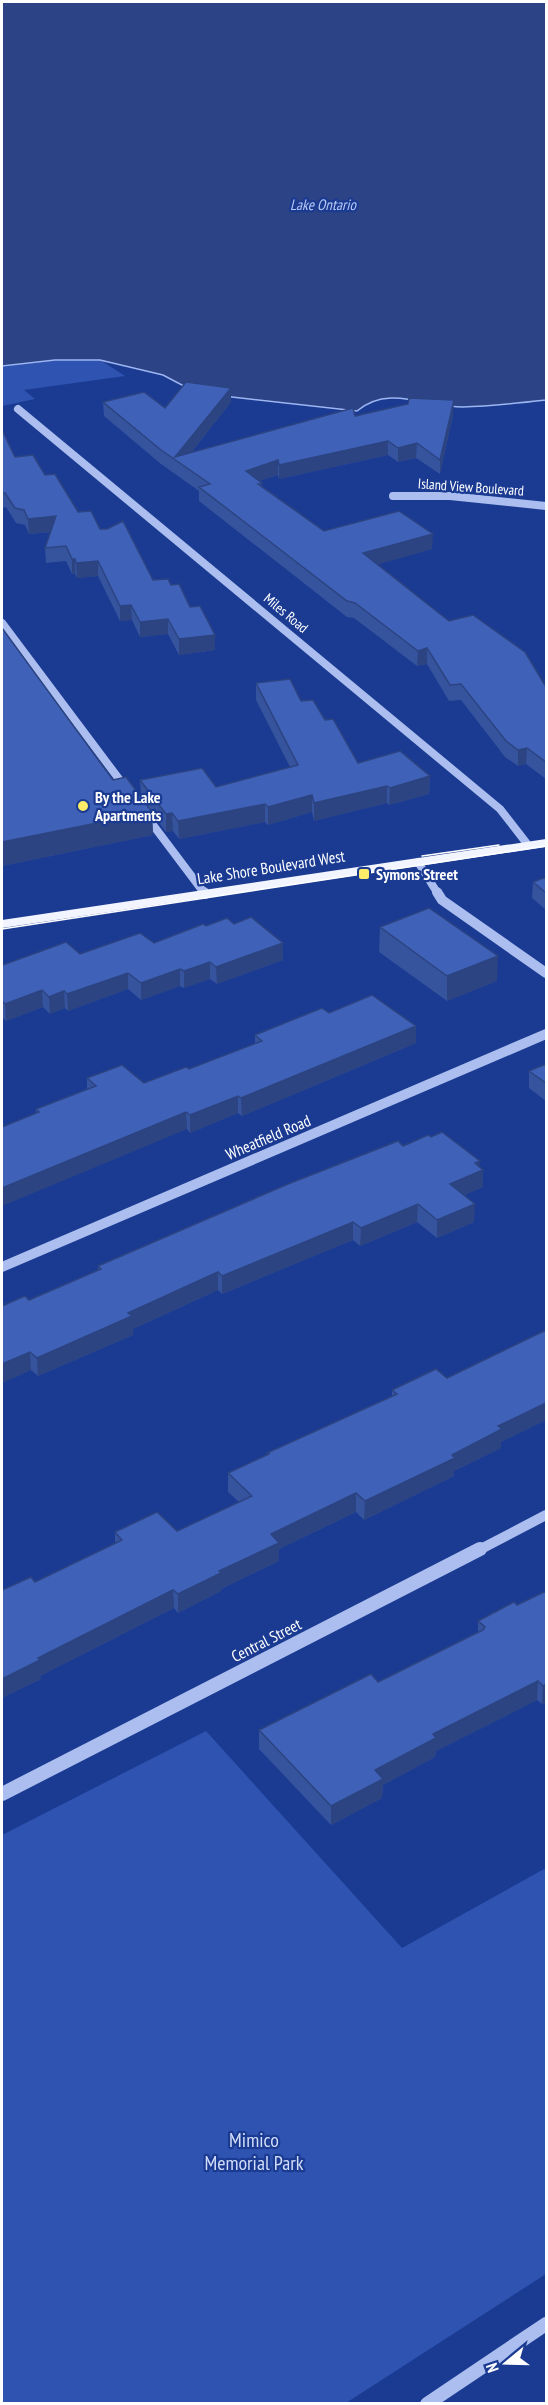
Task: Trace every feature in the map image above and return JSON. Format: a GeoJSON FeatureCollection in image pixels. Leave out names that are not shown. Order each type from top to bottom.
{"type":"FeatureCollection","features":[{"type":"Feature","properties":{"kind":"main road","name":"Lake Shore Boulevard West"},"geometry":{"type":"LineString","coordinates":[[2,924],[546,843]]}},
{"type":"Feature","properties":{"kind":"street","name":"Miles Road"},"geometry":{"type":"LineString","coordinates":[[18,409],[500,809],[528,845]]}},
{"type":"Feature","properties":{"kind":"street","name":"Island View Boulevard"},"geometry":{"type":"LineString","coordinates":[[393,496],[450,496],[546,506]]}},
{"type":"Feature","properties":{"kind":"street"},"geometry":{"type":"LineString","coordinates":[[2,623],[134,799]]}},
{"type":"Feature","properties":{"kind":"street"},"geometry":{"type":"LineString","coordinates":[[141,808],[205,894]]}},
{"type":"Feature","properties":{"kind":"street"},"geometry":{"type":"LineString","coordinates":[[418,862],[442,900],[546,973]]}},
{"type":"Feature","properties":{"kind":"street","name":"Wheatfield Road"},"geometry":{"type":"LineString","coordinates":[[2,1267],[546,1034]]}},
{"type":"Feature","properties":{"kind":"street","name":"Central Street"},"geometry":{"type":"LineString","coordinates":[[2,1794],[546,1515]]}},
{"type":"Feature","properties":{"kind":"street"},"geometry":{"type":"LineString","coordinates":[[427,2403],[546,2324]]}},
{"type":"Feature","properties":{"kind":"green space"},"geometry":{"type":"Polygon","coordinates":[[[55,360],[100,360],[125,376],[24,390],[35,399],[2,406],[2,366],[55,360]]]}},
{"type":"Feature","properties":{"kind":"green space","name":"Mimico Memorial Park"},"geometry":{"type":"Polygon","coordinates":[[[206,1731],[402,1948],[546,1868],[546,2274],[346,2403],[2,2403],[2,1835],[206,1731]]]}},
{"type":"Feature","properties":{"kind":"water","name":"Lake Ontario"},"geometry":{"type":"Polygon","coordinates":[[[2,2],[546,2],[546,400],[463,407],[395,398],[369,403],[357,411],[197,393],[163,375],[100,360],[55,360],[2,366],[2,2]]]}},
{"type":"Feature","properties":{"kind":"building"},"geometry":{"type":"Polygon","coordinates":[[[186,382],[231,388],[175,457],[353,408],[355,416],[408,404],[409,398],[454,400],[440,460],[417,443],[398,448],[388,441],[279,465],[278,460],[246,471],[262,483],[258,484],[324,531],[399,511],[433,534],[363,553],[449,621],[473,615],[525,652],[546,687],[546,762],[527,748],[518,750],[506,741],[461,684],[450,685],[427,648],[418,651],[355,603],[347,601],[199,487],[210,484],[161,450],[103,402],[144,392],[165,408],[186,382]]]}},
{"type":"Feature","properties":{"kind":"building"},"geometry":{"type":"Polygon","coordinates":[[[2,430],[15,457],[33,455],[45,475],[55,474],[78,512],[91,511],[100,529],[107,529],[123,521],[153,580],[168,579],[171,585],[179,584],[190,607],[200,606],[215,635],[179,639],[168,619],[140,622],[131,605],[120,606],[98,561],[76,563],[66,546],[45,548],[56,516],[28,519],[24,510],[15,508],[5,493],[2,493],[2,430]]]}},
{"type":"Feature","properties":{"kind":"building"},"geometry":{"type":"Polygon","coordinates":[[[2,628],[113,780],[126,777],[152,812],[2,842],[2,628]]]}},
{"type":"Feature","properties":{"kind":"building"},"geometry":{"type":"Polygon","coordinates":[[[290,679],[301,701],[313,700],[325,720],[333,719],[358,763],[400,751],[430,776],[390,788],[387,786],[314,803],[312,795],[268,807],[265,804],[178,821],[172,813],[166,814],[140,780],[202,768],[216,787],[298,765],[256,683],[290,679]]]}},
{"type":"Feature","properties":{"kind":"building"},"geometry":{"type":"Polygon","coordinates":[[[546,877],[546,893],[533,882],[546,877]]]}},
{"type":"Feature","properties":{"kind":"building"},"geometry":{"type":"Polygon","coordinates":[[[429,908],[498,956],[447,976],[380,927],[429,908]]]}},
{"type":"Feature","properties":{"kind":"building"},"geometry":{"type":"Polygon","coordinates":[[[251,917],[283,943],[216,967],[210,962],[184,971],[180,969],[141,983],[128,973],[67,994],[64,991],[49,997],[42,990],[5,1004],[2,1001],[2,964],[66,942],[80,954],[140,933],[154,943],[203,924],[206,926],[227,918],[234,924],[251,917]]]}},
{"type":"Feature","properties":{"kind":"building"},"geometry":{"type":"Polygon","coordinates":[[[372,995],[416,1026],[241,1098],[238,1096],[190,1115],[186,1112],[2,1188],[2,1127],[39,1112],[36,1109],[96,1086],[87,1078],[122,1065],[144,1083],[186,1067],[189,1069],[262,1041],[255,1035],[322,1008],[329,1013],[372,995]]]}},
{"type":"Feature","properties":{"kind":"building"},"geometry":{"type":"Polygon","coordinates":[[[546,1064],[546,1083],[529,1071],[546,1064]]]}},
{"type":"Feature","properties":{"kind":"building"},"geometry":{"type":"Polygon","coordinates":[[[442,1132],[480,1161],[475,1163],[483,1170],[450,1184],[475,1204],[437,1220],[418,1204],[361,1228],[353,1222],[222,1276],[218,1272],[128,1313],[132,1316],[37,1358],[30,1352],[2,1364],[2,1306],[25,1296],[29,1300],[101,1269],[98,1266],[288,1184],[398,1141],[403,1146],[428,1135],[431,1137],[442,1132]]]}},
{"type":"Feature","properties":{"kind":"building"},"geometry":{"type":"Polygon","coordinates":[[[546,1330],[546,1403],[498,1426],[502,1429],[452,1455],[455,1458],[365,1501],[356,1493],[271,1534],[279,1543],[219,1571],[221,1573],[178,1594],[173,1590],[38,1658],[40,1660],[2,1679],[2,1590],[31,1577],[35,1582],[122,1540],[115,1532],[157,1512],[177,1531],[252,1496],[228,1473],[397,1394],[392,1390],[436,1369],[447,1378],[546,1330]]]}},
{"type":"Feature","properties":{"kind":"building"},"geometry":{"type":"Polygon","coordinates":[[[546,1591],[546,1684],[543,1686],[538,1681],[433,1734],[436,1738],[375,1770],[383,1779],[331,1806],[259,1730],[371,1674],[378,1682],[483,1630],[485,1627],[478,1621],[514,1602],[517,1605],[546,1591]]]}},
{"type":"Feature","properties":{"kind":"tram line"},"geometry":{"type":"LineString","coordinates":[[422,856],[499,845]]}},
{"type":"Feature","properties":{"kind":"tram line"},"geometry":{"type":"LineString","coordinates":[[2,929],[546,846]]}},
{"type":"Feature","properties":{"kind":"place","name":"By the Lake Apartments"},"geometry":{"type":"Point","coordinates":[83,806]}},
{"type":"Feature","properties":{"kind":"place","name":"Symons Street"},"geometry":{"type":"Point","coordinates":[364,874]}}]}
